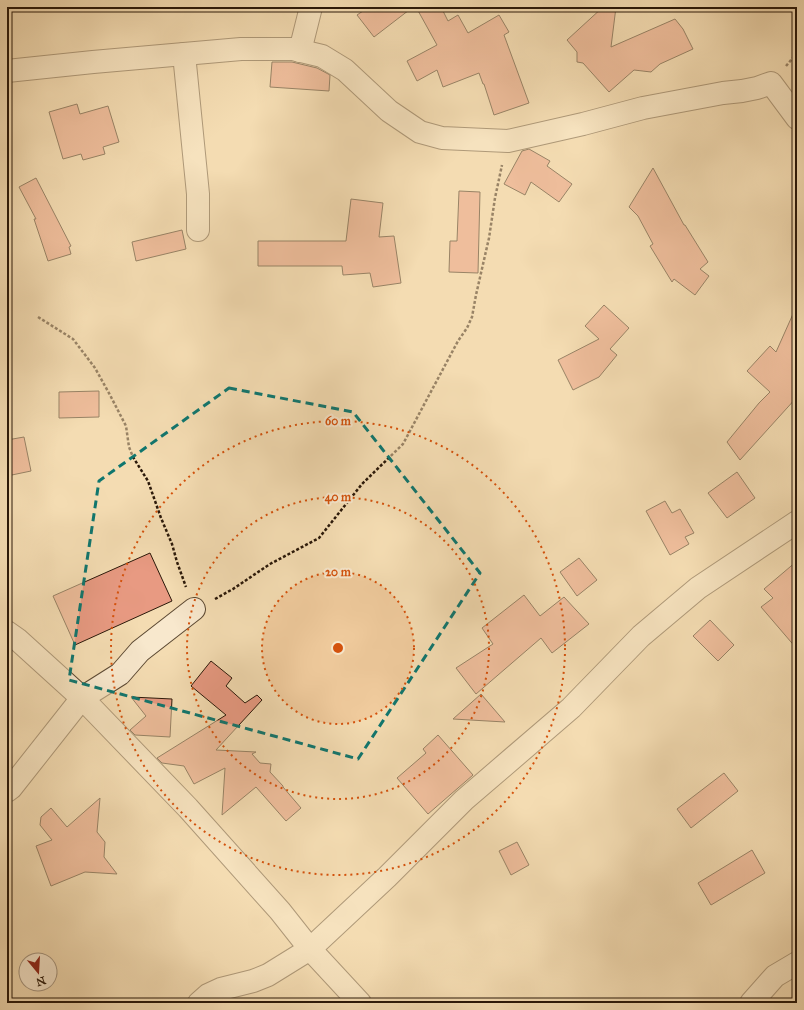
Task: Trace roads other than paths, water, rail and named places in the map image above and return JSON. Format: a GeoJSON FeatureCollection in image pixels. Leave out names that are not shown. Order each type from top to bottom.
{"type":"FeatureCollection","features":[{"type":"Feature","properties":{"kind":"street"},"geometry":{"type":"LineString","coordinates":[[300,51],[311,7]]}},
{"type":"Feature","properties":{"kind":"street"},"geometry":{"type":"LineString","coordinates":[[7,71],[241,49],[293,49],[322,56],[345,70],[389,111],[420,132],[442,138],[508,141],[583,124],[643,108],[723,93],[742,91],[771,83],[797,118]]}},
{"type":"Feature","properties":{"kind":"street"},"geometry":{"type":"LineString","coordinates":[[184,54],[198,194],[198,230]]}},
{"type":"Feature","properties":{"kind":"street"},"geometry":{"type":"LineString","coordinates":[[200,1003],[208,996],[221,990],[253,981],[268,974],[310,949],[387,877],[464,800],[571,708],[641,636],[698,588],[797,522]]}},
{"type":"Feature","properties":{"kind":"street"},"geometry":{"type":"LineString","coordinates":[[7,791],[11,788],[82,698],[120,674],[140,650],[194,610]]}},
{"type":"Feature","properties":{"kind":"street"},"geometry":{"type":"LineString","coordinates":[[7,632],[17,639],[82,698],[188,808],[280,911],[310,949],[360,1003]]}},
{"type":"Feature","properties":{"kind":"street"},"geometry":{"type":"LineString","coordinates":[[751,1003],[775,976],[797,963]]}}]}
